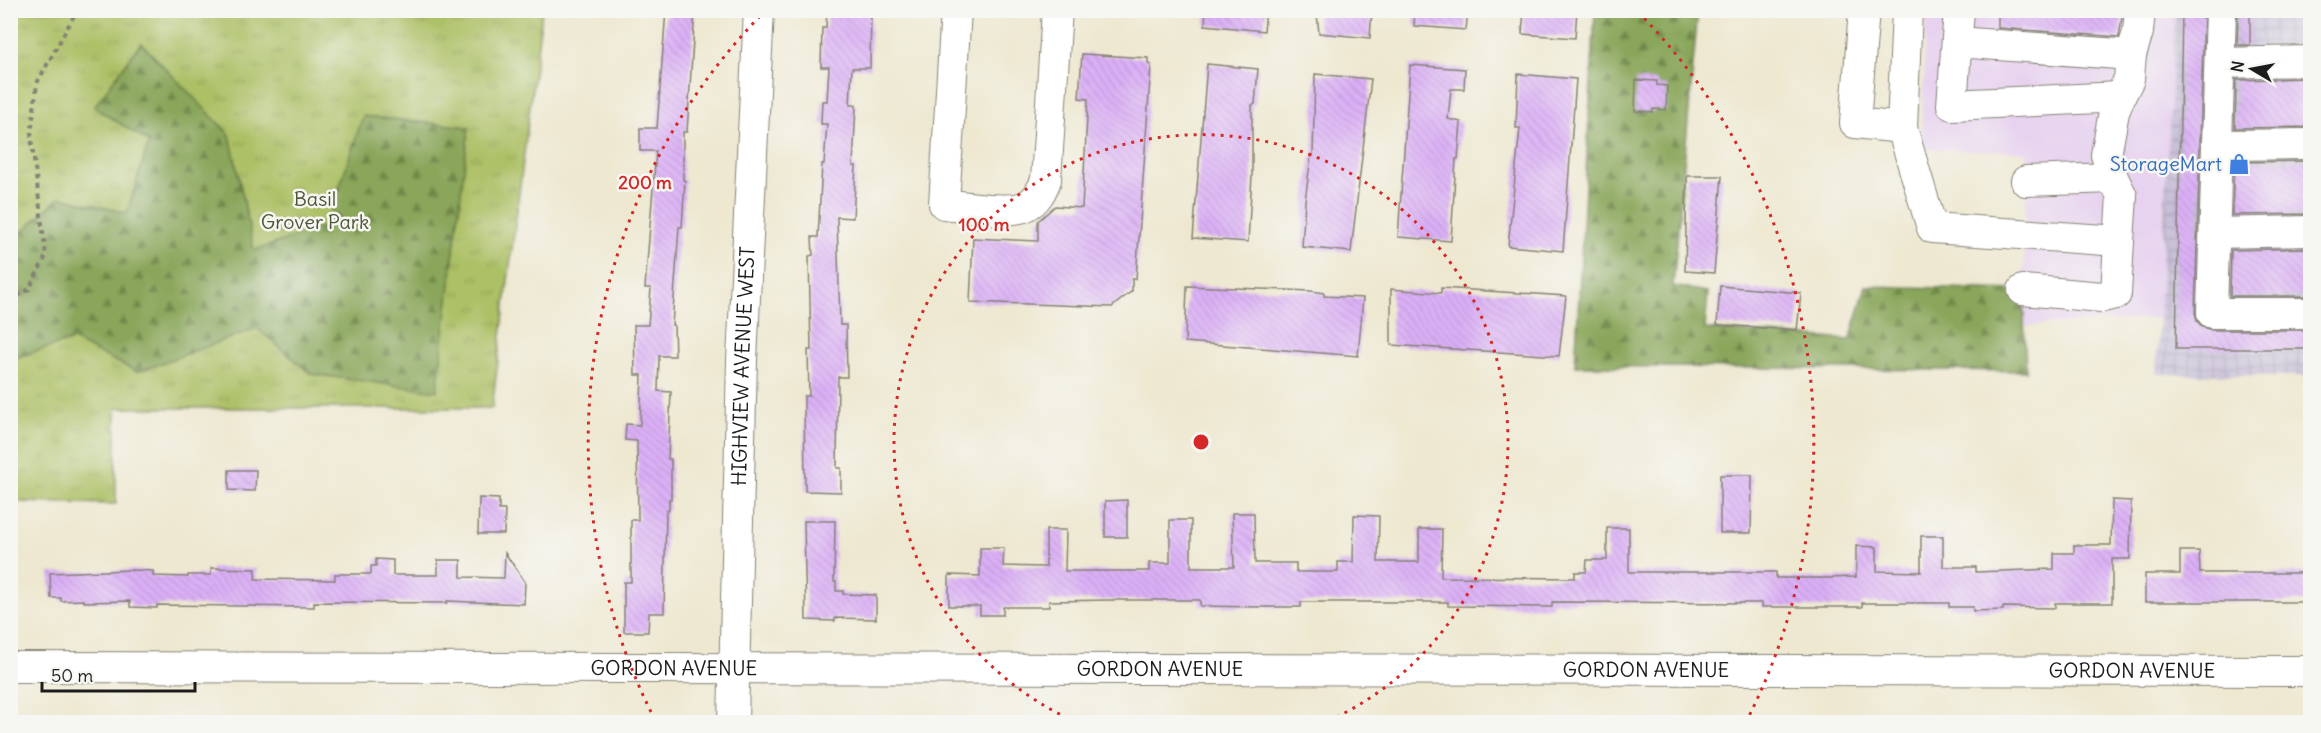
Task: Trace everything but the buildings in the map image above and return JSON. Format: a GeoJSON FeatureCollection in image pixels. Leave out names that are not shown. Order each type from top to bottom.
{"type":"FeatureCollection","features":[{"type":"Feature","properties":{"kind":"street","name":"HIGHVIEW AVENUE WEST"},"geometry":{"type":"LineString","coordinates":[[733,723],[742,360],[759,10]]}},
{"type":"Feature","properties":{"kind":"street"},"geometry":{"type":"LineString","coordinates":[[956,10],[944,204],[1001,210],[1026,207],[1040,195],[1046,180],[1057,10]]}},
{"type":"Feature","properties":{"kind":"street"},"geometry":{"type":"LineString","coordinates":[[1864,10],[1855,123],[1902,128]]}},
{"type":"Feature","properties":{"kind":"street"},"geometry":{"type":"LineString","coordinates":[[1907,10],[1902,128],[1932,228],[2119,241]]}},
{"type":"Feature","properties":{"kind":"street"},"geometry":{"type":"LineString","coordinates":[[1959,10],[1952,105],[2120,98]]}},
{"type":"Feature","properties":{"kind":"street"},"geometry":{"type":"LineString","coordinates":[[2023,290],[2102,297],[2116,294],[2122,196],[2113,178],[2106,155],[2114,112],[2129,79],[2131,55],[2138,32],[2140,10]]}},
{"type":"Feature","properties":{"kind":"street"},"geometry":{"type":"LineString","coordinates":[[2221,10],[2212,313],[2310,312]]}},
{"type":"Feature","properties":{"kind":"street"},"geometry":{"type":"LineString","coordinates":[[1957,42],[2131,55]]}},
{"type":"Feature","properties":{"kind":"street"},"geometry":{"type":"LineString","coordinates":[[2220,63],[2310,61]]}},
{"type":"Feature","properties":{"kind":"street"},"geometry":{"type":"LineString","coordinates":[[2218,145],[2310,144]]}},
{"type":"Feature","properties":{"kind":"street"},"geometry":{"type":"LineString","coordinates":[[2026,182],[2113,178]]}},
{"type":"Feature","properties":{"kind":"street"},"geometry":{"type":"LineString","coordinates":[[2216,233],[2310,231]]}},
{"type":"Feature","properties":{"kind":"street","name":"GORDON AVENUE"},"geometry":{"type":"LineString","coordinates":[[10,667],[2310,671]]}},
{"type":"Feature","properties":{"kind":"path"},"geometry":{"type":"LineString","coordinates":[[10,302],[29,289],[46,256],[31,136],[37,83],[78,10]]}},
{"type":"Feature","properties":{"kind":"shaded area"},"geometry":{"type":"Polygon","coordinates":[[[1926,11],[2175,11],[2159,318],[2024,326],[2027,152],[1921,149],[1926,11]]]}},
{"type":"Feature","properties":{"kind":"shaded area","name":"StorageMart"},"geometry":{"type":"Polygon","coordinates":[[[2175,11],[2310,11],[2310,376],[2156,374],[2175,11]]]}},
{"type":"Feature","properties":{"kind":"green space","name":"Basil Grover Park"},"geometry":{"type":"Polygon","coordinates":[[[11,11],[542,11],[492,408],[116,408],[116,504],[11,502],[11,11]]]}},
{"type":"Feature","properties":{"kind":"green space"},"geometry":{"type":"Polygon","coordinates":[[[1595,11],[1698,11],[1673,286],[1708,292],[1705,329],[1850,340],[1866,286],[2023,290],[2026,371],[1575,366],[1595,11]]]}},
{"type":"Feature","properties":{"kind":"green space"},"geometry":{"type":"Polygon","coordinates":[[[141,43],[230,135],[254,251],[327,225],[363,116],[469,127],[437,391],[311,374],[257,328],[137,372],[73,340],[11,359],[11,242],[60,197],[127,213],[149,142],[94,107],[141,43]]]}},
{"type":"Feature","properties":{"kind":"place","name":"StorageMart"},"geometry":{"type":"Point","coordinates":[2239,164]}}]}
